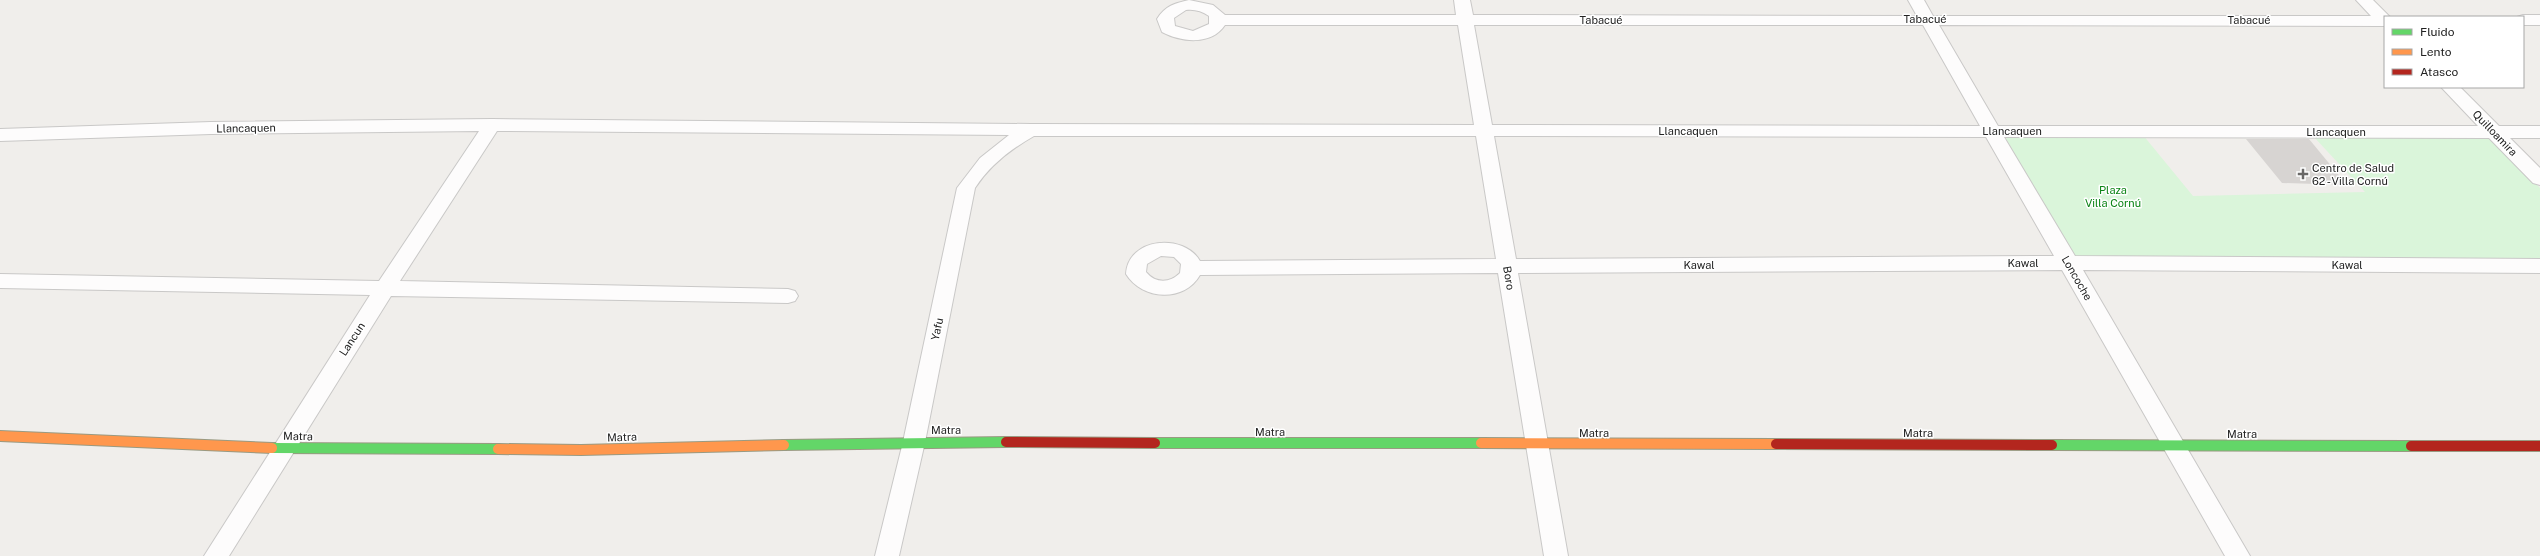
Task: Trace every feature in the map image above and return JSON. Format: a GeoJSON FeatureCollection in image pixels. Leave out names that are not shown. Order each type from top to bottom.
{"type":"FeatureCollection","features":[{"type":"Feature","properties":{"kind":"street","name":"Boro"},"geometry":{"type":"LineString","coordinates":[[1462,0],[1556,556]]}},
{"type":"Feature","properties":{"kind":"street","name":"Loncoche"},"geometry":{"type":"LineString","coordinates":[[1916,0],[2238,556]]}},
{"type":"Feature","properties":{"kind":"street"},"geometry":{"type":"LineString","coordinates":[[2364,0],[2384,20]]}},
{"type":"Feature","properties":{"kind":"street","name":"Tabacué"},"geometry":{"type":"LineString","coordinates":[[1218,20],[1928,19],[2384,21]]}},
{"type":"Feature","properties":{"kind":"street"},"geometry":{"type":"LineString","coordinates":[[2524,20],[2540,20]]}},
{"type":"Feature","properties":{"kind":"street","name":"Quilloamira"},"geometry":{"type":"LineString","coordinates":[[2451,88],[2540,179]]}},
{"type":"Feature","properties":{"kind":"street","name":"Llancaquen"},"geometry":{"type":"LineString","coordinates":[[0,135],[211,128],[492,125],[1031,130],[2540,132]]}},
{"type":"Feature","properties":{"kind":"street","name":"Lancun"},"geometry":{"type":"LineString","coordinates":[[216,556],[282,448],[384,288],[492,125]]}},
{"type":"Feature","properties":{"kind":"street","name":"Yafu"},"geometry":{"type":"LineString","coordinates":[[887,556],[914,442],[966,188],[972,176],[985,163],[1011,141],[1031,130]]}},
{"type":"Feature","properties":{"kind":"street","name":"Kawal"},"geometry":{"type":"LineString","coordinates":[[1192,268],[2069,263],[2540,266]]}},
{"type":"Feature","properties":{"kind":"street"},"geometry":{"type":"LineString","coordinates":[[0,281],[788,296]]}},
{"type":"Feature","properties":{"kind":"street","name":"Matra"},"geometry":{"type":"LineString","coordinates":[[0,436],[282,448],[580,450],[914,442],[1538,445],[2540,446]]}},
{"type":"Feature","properties":{"kind":"green space","name":"Plaza Villa Cornú"},"geometry":{"type":"Polygon","coordinates":[[[2143,135],[2193,196],[2365,192],[2314,137],[2489,136],[2540,188],[2540,258],[2074,259],[2005,137],[2143,135]]]}},
{"type":"Feature","properties":{"kind":"building"},"geometry":{"type":"Polygon","coordinates":[[[2246,139],[2309,139],[2347,185],[2282,183],[2246,139]]]}},
{"type":"Feature","properties":{"kind":"traffic: fast"},"geometry":{"type":"LineString","coordinates":[[784,445],[1006,442]]}},
{"type":"Feature","properties":{"kind":"traffic: fast"},"geometry":{"type":"LineString","coordinates":[[1155,443],[1481,443]]}},
{"type":"Feature","properties":{"kind":"traffic: fast"},"geometry":{"type":"LineString","coordinates":[[2052,445],[2411,446]]}},
{"type":"Feature","properties":{"kind":"traffic: fast"},"geometry":{"type":"LineString","coordinates":[[272,448],[498,449]]}},
{"type":"Feature","properties":{"kind":"traffic: slow"},"geometry":{"type":"LineString","coordinates":[[0,436],[272,448]]}},
{"type":"Feature","properties":{"kind":"traffic: slow"},"geometry":{"type":"LineString","coordinates":[[1481,443],[1776,444]]}},
{"type":"Feature","properties":{"kind":"traffic: slow"},"geometry":{"type":"LineString","coordinates":[[498,449],[581,450],[784,445]]}},
{"type":"Feature","properties":{"kind":"traffic: jam"},"geometry":{"type":"LineString","coordinates":[[1006,442],[1155,443]]}},
{"type":"Feature","properties":{"kind":"traffic: jam"},"geometry":{"type":"LineString","coordinates":[[1776,444],[2052,445]]}},
{"type":"Feature","properties":{"kind":"traffic: jam"},"geometry":{"type":"LineString","coordinates":[[2411,446],[2540,446]]}},
{"type":"Feature","properties":{"kind":"place","name":"Centro de Salud 62 - Villa Cornú"},"geometry":{"type":"Point","coordinates":[2303,174]}}]}
